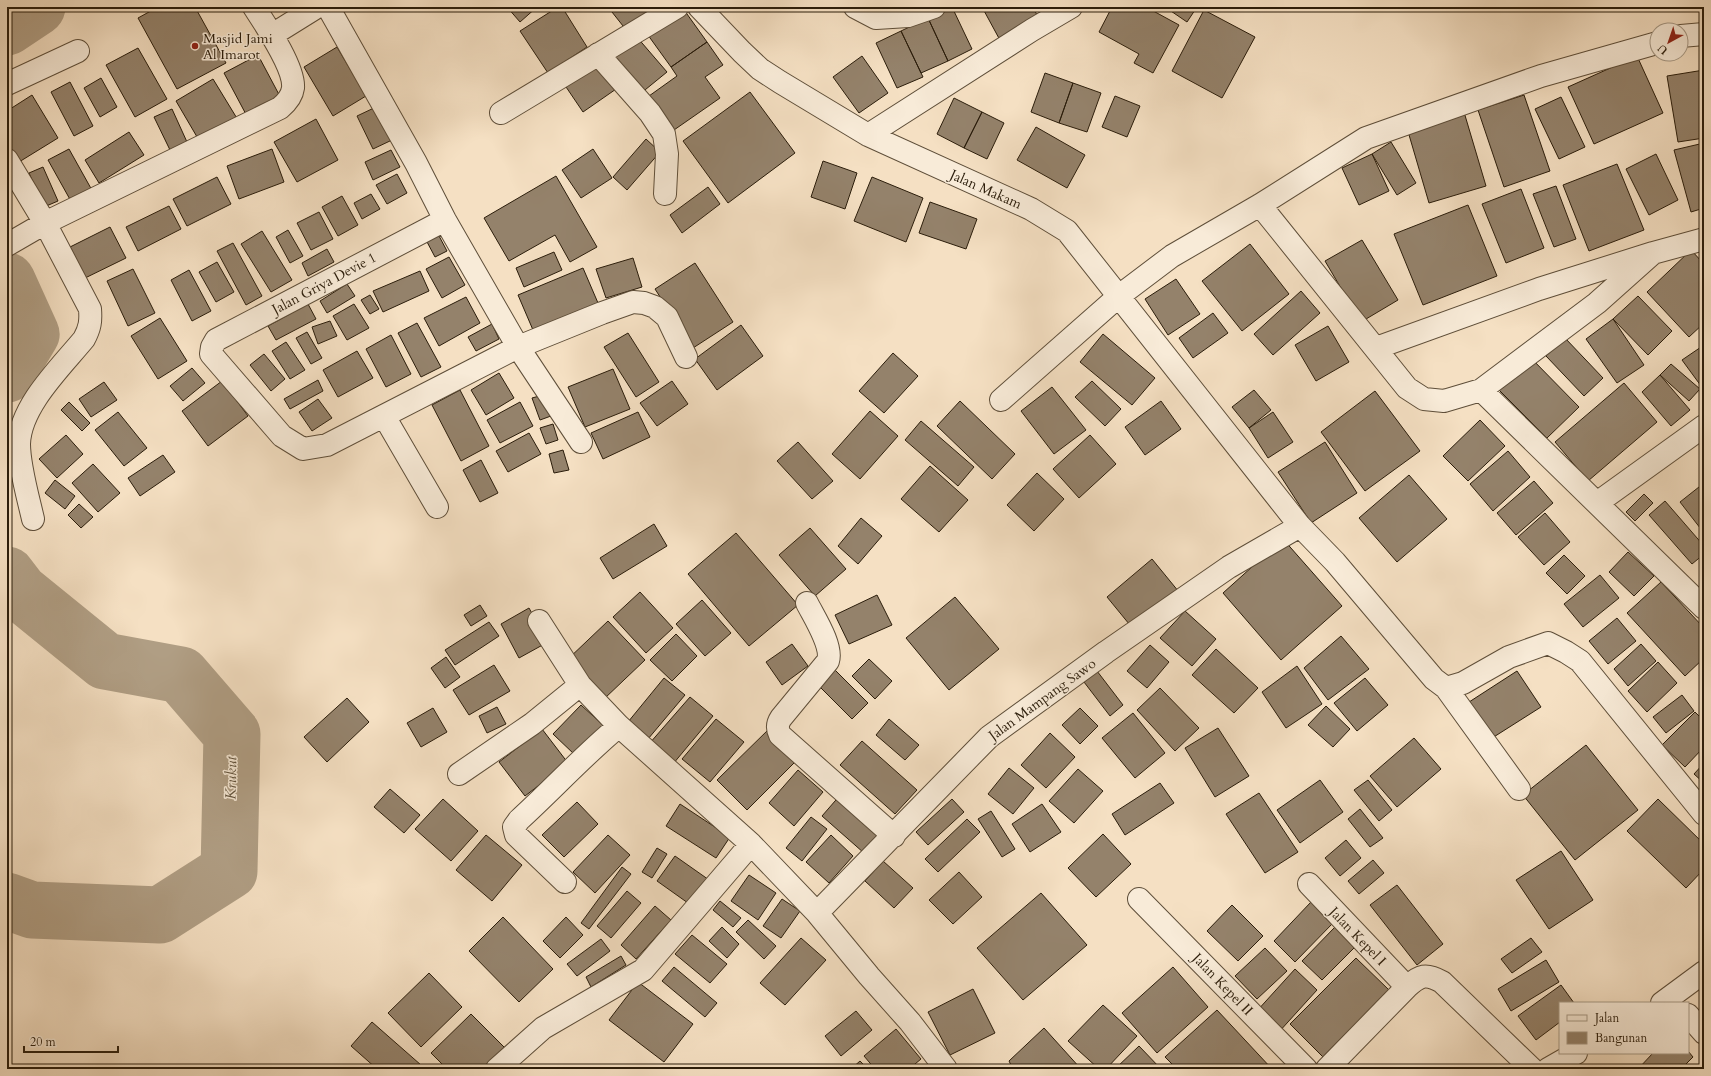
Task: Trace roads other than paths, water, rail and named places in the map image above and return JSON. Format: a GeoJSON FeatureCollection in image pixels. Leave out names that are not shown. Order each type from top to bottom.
{"type":"FeatureCollection","features":[{"type":"Feature","properties":{"kind":"street"},"geometry":{"type":"LineString","coordinates":[[14,241],[45,222],[280,108],[288,100],[293,88],[291,73],[272,34],[254,7]]}},
{"type":"Feature","properties":{"kind":"street"},"geometry":{"type":"LineString","coordinates":[[272,34],[317,7]]}},
{"type":"Feature","properties":{"kind":"street"},"geometry":{"type":"LineString","coordinates":[[328,7],[416,163],[445,220],[518,347],[581,442]]}},
{"type":"Feature","properties":{"kind":"street"},"geometry":{"type":"LineString","coordinates":[[501,113],[677,7]]}},
{"type":"Feature","properties":{"kind":"street","name":"Jalan Makam"},"geometry":{"type":"LineString","coordinates":[[700,7],[760,69],[868,135],[1032,209],[1067,231],[1300,526],[1336,562],[1434,679],[1446,688],[1519,789]]}},
{"type":"Feature","properties":{"kind":"street"},"geometry":{"type":"LineString","coordinates":[[855,7],[876,18],[908,16],[934,7]]}},
{"type":"Feature","properties":{"kind":"street"},"geometry":{"type":"LineString","coordinates":[[868,135],[1032,30],[1071,7]]}},
{"type":"Feature","properties":{"kind":"street"},"geometry":{"type":"LineString","coordinates":[[1689,35],[1704,34]]}},
{"type":"Feature","properties":{"kind":"street"},"geometry":{"type":"LineString","coordinates":[[1001,400],[1119,296],[1172,256],[1260,205],[1366,138],[1541,76],[1649,45]]}},
{"type":"Feature","properties":{"kind":"street"},"geometry":{"type":"LineString","coordinates":[[7,84],[78,51]]}},
{"type":"Feature","properties":{"kind":"street"},"geometry":{"type":"LineString","coordinates":[[598,54],[650,113],[664,134],[667,154],[665,194]]}},
{"type":"Feature","properties":{"kind":"street"},"geometry":{"type":"LineString","coordinates":[[7,160],[45,222],[90,309],[91,319],[89,329],[84,339],[40,392],[29,409],[23,425],[19,443],[33,519]]}},
{"type":"Feature","properties":{"kind":"street"},"geometry":{"type":"LineString","coordinates":[[1260,205],[1407,388],[1424,399],[1444,401],[1481,390],[1597,303],[1653,253]]}},
{"type":"Feature","properties":{"kind":"street","name":"Jalan Griya Devie 1"},"geometry":{"type":"LineString","coordinates":[[384,416],[327,445],[303,449],[282,436],[211,354],[212,347],[216,340],[445,220]]}},
{"type":"Feature","properties":{"kind":"street"},"geometry":{"type":"LineString","coordinates":[[1376,348],[1539,289],[1653,253],[1704,239]]}},
{"type":"Feature","properties":{"kind":"street"},"geometry":{"type":"LineString","coordinates":[[436,507],[384,416],[518,347],[633,302],[644,303],[655,307],[667,317],[686,357]]}},
{"type":"Feature","properties":{"kind":"street"},"geometry":{"type":"LineString","coordinates":[[1481,390],[1704,608]]}},
{"type":"Feature","properties":{"kind":"street"},"geometry":{"type":"LineString","coordinates":[[1597,503],[1704,426]]}},
{"type":"Feature","properties":{"kind":"street","name":"Jalan Mampang Sawo"},"geometry":{"type":"LineString","coordinates":[[817,913],[894,836],[989,737],[1106,652],[1222,572],[1300,526]]}},
{"type":"Feature","properties":{"kind":"street"},"geometry":{"type":"LineString","coordinates":[[807,603],[827,643],[830,656],[828,662],[778,722],[778,731],[780,735],[894,836]]}},
{"type":"Feature","properties":{"kind":"street"},"geometry":{"type":"LineString","coordinates":[[539,621],[580,685],[619,726],[751,844],[817,913],[910,1022],[946,1069]]}},
{"type":"Feature","properties":{"kind":"street"},"geometry":{"type":"LineString","coordinates":[[1446,688],[1463,684],[1509,657],[1548,644],[1566,652],[1580,661],[1704,814]]}},
{"type":"Feature","properties":{"kind":"street"},"geometry":{"type":"LineString","coordinates":[[459,774],[532,724],[580,685]]}},
{"type":"Feature","properties":{"kind":"street"},"geometry":{"type":"LineString","coordinates":[[565,882],[516,835],[514,827],[519,820],[592,749],[619,726]]}},
{"type":"Feature","properties":{"kind":"street"},"geometry":{"type":"LineString","coordinates":[[497,1069],[543,1028],[643,970],[751,844]]}},
{"type":"Feature","properties":{"kind":"street","name":"Jalan Kepel I"},"geometry":{"type":"LineString","coordinates":[[1309,884],[1407,987]]}},
{"type":"Feature","properties":{"kind":"street","name":"Jalan Kepel II"},"geometry":{"type":"LineString","coordinates":[[1139,899],[1306,1069]]}},
{"type":"Feature","properties":{"kind":"street"},"geometry":{"type":"LineString","coordinates":[[1670,1001],[1704,972]]}},
{"type":"Feature","properties":{"kind":"street"},"geometry":{"type":"LineString","coordinates":[[1327,1069],[1407,987],[1417,978],[1424,976],[1433,977],[1442,982],[1532,1069]]}},
{"type":"Feature","properties":{"kind":"street"},"geometry":{"type":"LineString","coordinates":[[1689,1017],[1704,1033]]}},
{"type":"Feature","properties":{"kind":"street"},"geometry":{"type":"LineString","coordinates":[[1548,1069],[1574,1054]]}},
{"type":"Feature","properties":{"kind":"waterway","name":"Krukut"},"geometry":{"type":"LineString","coordinates":[[7,27],[37,7]]}},
{"type":"Feature","properties":{"kind":"waterway","name":"Krukut"},"geometry":{"type":"LineString","coordinates":[[7,281],[31,334],[7,374]]}},
{"type":"Feature","properties":{"kind":"waterway","name":"Krukut"},"geometry":{"type":"LineString","coordinates":[[7,575],[20,592],[105,661],[181,675],[232,734],[229,871],[160,915],[32,910],[7,901]]}},
{"type":"Feature","properties":{"kind":"place","name":"Masjid Jami Al Imarot"},"geometry":{"type":"Point","coordinates":[195,46]}}]}
